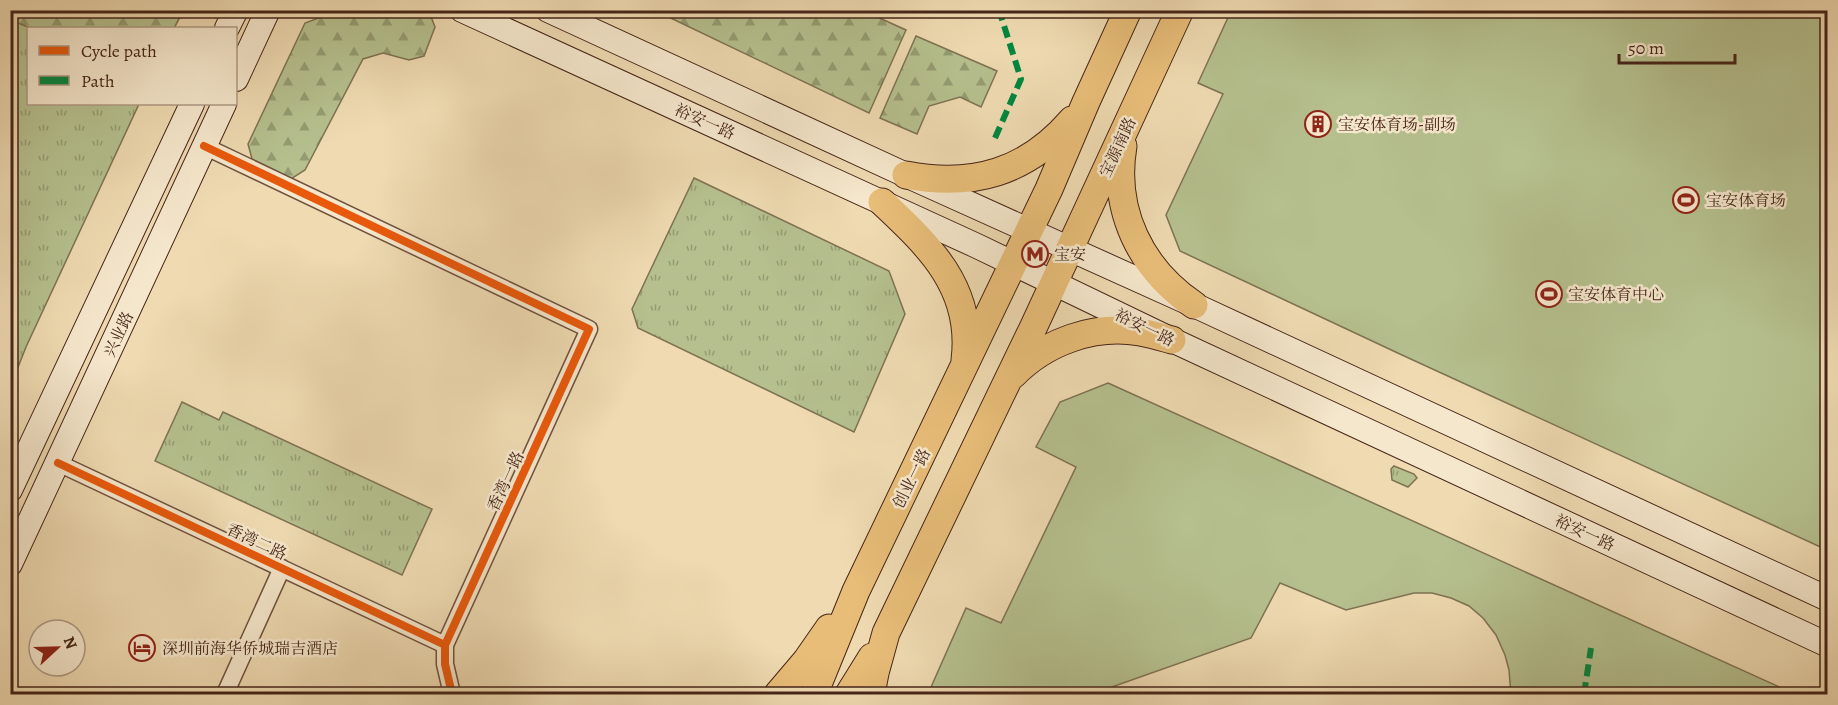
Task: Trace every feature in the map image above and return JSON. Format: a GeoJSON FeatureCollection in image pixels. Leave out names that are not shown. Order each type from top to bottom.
{"type":"FeatureCollection","features":[{"type":"Feature","properties":{"kind":"main road"},"geometry":{"type":"LineString","coordinates":[[237,77],[268,10]]}},
{"type":"Feature","properties":{"kind":"main road"},"geometry":{"type":"LineString","coordinates":[[257,33],[278,10]]}},
{"type":"Feature","properties":{"kind":"main road","name":"裕安一路"},"geometry":{"type":"LineString","coordinates":[[462,10],[882,202],[1172,340],[1827,645]]}},
{"type":"Feature","properties":{"kind":"main road","name":"裕安一路"},"geometry":{"type":"LineString","coordinates":[[548,10],[906,176],[1194,305],[1827,599]]}},
{"type":"Feature","properties":{"kind":"main road"},"geometry":{"type":"LineString","coordinates":[[1014,264],[1128,10]]}},
{"type":"Feature","properties":{"kind":"main road","name":"宝源南路"},"geometry":{"type":"LineString","coordinates":[[1054,283],[1180,10]]}},
{"type":"Feature","properties":{"kind":"main road"},"geometry":{"type":"LineString","coordinates":[[906,176],[949,181],[969,179],[1014,165],[1033,155],[1050,142],[1086,102]]}},
{"type":"Feature","properties":{"kind":"main road","name":"兴业路"},"geometry":{"type":"LineString","coordinates":[[10,490],[192,105]]}},
{"type":"Feature","properties":{"kind":"main road","name":"兴业路"},"geometry":{"type":"LineString","coordinates":[[10,564],[224,105]]}},
{"type":"Feature","properties":{"kind":"main road"},"geometry":{"type":"LineString","coordinates":[[1128,122],[1121,156],[1120,178],[1128,221],[1142,250],[1160,277],[1176,293],[1194,305]]}},
{"type":"Feature","properties":{"kind":"main road"},"geometry":{"type":"LineString","coordinates":[[882,202],[930,249],[951,278],[960,300],[965,322],[964,369]]}},
{"type":"Feature","properties":{"kind":"main road","name":"创业一路"},"geometry":{"type":"LineString","coordinates":[[814,694],[856,591],[1014,264]]}},
{"type":"Feature","properties":{"kind":"main road"},"geometry":{"type":"LineString","coordinates":[[849,694],[886,633],[1054,283]]}},
{"type":"Feature","properties":{"kind":"main road"},"geometry":{"type":"LineString","coordinates":[[1006,383],[1020,368],[1053,345],[1088,333],[1122,330],[1172,340]]}},
{"type":"Feature","properties":{"kind":"main road"},"geometry":{"type":"LineString","coordinates":[[778,694],[806,661],[856,591]]}},
{"type":"Feature","properties":{"kind":"main road"},"geometry":{"type":"LineString","coordinates":[[871,694],[886,633]]}},
{"type":"Feature","properties":{"kind":"street","name":"香湾一路"},"geometry":{"type":"LineString","coordinates":[[204,146],[589,329],[445,645]]}},
{"type":"Feature","properties":{"kind":"street","name":"香湾二路"},"geometry":{"type":"LineString","coordinates":[[58,463],[445,645]]}},
{"type":"Feature","properties":{"kind":"street"},"geometry":{"type":"LineString","coordinates":[[225,694],[282,568]]}},
{"type":"Feature","properties":{"kind":"street"},"geometry":{"type":"LineString","coordinates":[[445,645],[445,664],[452,694]]}},
{"type":"Feature","properties":{"kind":"green space"},"geometry":{"type":"Polygon","coordinates":[[[11,10],[183,10],[175,27],[28,27],[11,20],[11,10]]]}},
{"type":"Feature","properties":{"kind":"green space"},"geometry":{"type":"Polygon","coordinates":[[[422,10],[430,14],[435,27],[424,56],[409,60],[383,53],[363,59],[305,170],[291,179],[252,159],[248,144],[305,23],[337,11],[422,10]]]}},
{"type":"Feature","properties":{"kind":"green space"},"geometry":{"type":"Polygon","coordinates":[[[11,11],[183,11],[175,27],[27,27],[27,105],[139,105],[26,347],[11,385],[11,11]]]}},
{"type":"Feature","properties":{"kind":"green space"},"geometry":{"type":"Polygon","coordinates":[[[656,11],[864,11],[906,30],[869,113],[656,11]]]}},
{"type":"Feature","properties":{"kind":"green space","name":"宝安体育中心"},"geometry":{"type":"Polygon","coordinates":[[[1231,11],[1827,11],[1827,550],[1180,251],[1166,215],[1223,94],[1198,83],[1231,11]]]}},
{"type":"Feature","properties":{"kind":"green space"},"geometry":{"type":"Polygon","coordinates":[[[916,36],[997,71],[981,107],[960,97],[929,106],[917,134],[880,118],[916,36]]]}},
{"type":"Feature","properties":{"kind":"green space"},"geometry":{"type":"Polygon","coordinates":[[[694,178],[889,271],[905,314],[854,432],[638,328],[632,309],[694,178]]]}},
{"type":"Feature","properties":{"kind":"green space"},"geometry":{"type":"Polygon","coordinates":[[[1108,383],[1795,694],[1511,694],[1509,670],[1496,635],[1483,618],[1469,606],[1432,593],[1414,593],[1346,610],[1280,583],[1251,638],[1092,694],[928,694],[966,608],[1001,623],[1076,467],[1036,447],[1060,402],[1108,383]]]}},
{"type":"Feature","properties":{"kind":"green space"},"geometry":{"type":"Polygon","coordinates":[[[182,402],[219,420],[223,412],[432,509],[402,575],[155,461],[182,402]]]}},
{"type":"Feature","properties":{"kind":"green space"},"geometry":{"type":"Polygon","coordinates":[[[1394,466],[1414,474],[1417,478],[1408,487],[1392,480],[1391,469],[1394,466]]]}},
{"type":"Feature","properties":{"kind":"marked path"},"geometry":{"type":"LineString","coordinates":[[995,138],[1021,79],[999,10]]}},
{"type":"Feature","properties":{"kind":"marked path"},"geometry":{"type":"LineString","coordinates":[[1584,694],[1591,648]]}},
{"type":"Feature","properties":{"kind":"cycle path"},"geometry":{"type":"LineString","coordinates":[[204,146],[589,329],[445,645],[445,664],[452,694]]}},
{"type":"Feature","properties":{"kind":"cycle path"},"geometry":{"type":"LineString","coordinates":[[58,463],[445,645]]}},
{"type":"Feature","properties":{"kind":"place","name":"宝安体育场-副场"},"geometry":{"type":"Point","coordinates":[1318,124]}},
{"type":"Feature","properties":{"kind":"place","name":"宝安体育场"},"geometry":{"type":"Point","coordinates":[1686,200]}},
{"type":"Feature","properties":{"kind":"place","name":"宝安"},"geometry":{"type":"Point","coordinates":[1035,254]}},
{"type":"Feature","properties":{"kind":"place","name":"宝安体育中心"},"geometry":{"type":"Point","coordinates":[1549,294]}},
{"type":"Feature","properties":{"kind":"place","name":"深圳前海华侨城瑞吉酒店"},"geometry":{"type":"Point","coordinates":[142,648]}}]}
